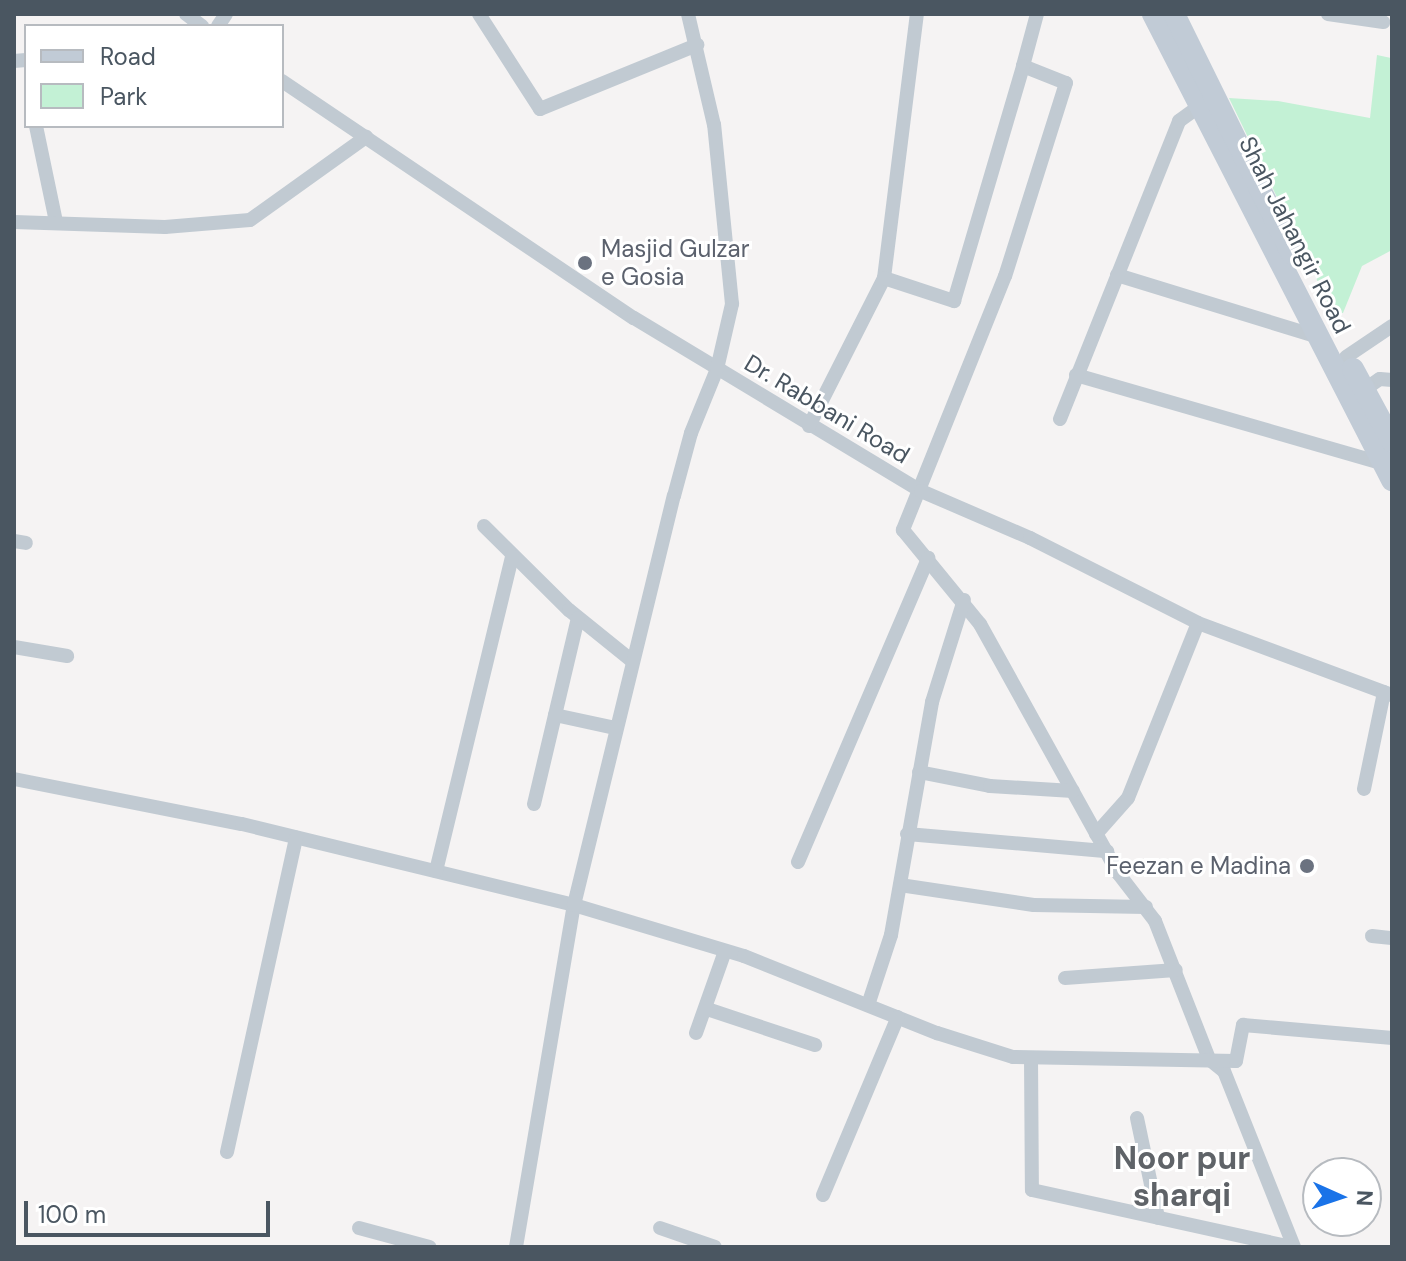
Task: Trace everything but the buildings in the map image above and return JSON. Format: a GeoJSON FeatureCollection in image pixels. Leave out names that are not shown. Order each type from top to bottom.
{"type":"FeatureCollection","features":[{"type":"Feature","properties":{"kind":"street"},"geometry":{"type":"LineString","coordinates":[[479,14],[540,109],[697,45]]}},
{"type":"Feature","properties":{"kind":"street"},"geometry":{"type":"LineString","coordinates":[[516,1247],[574,905],[631,660],[691,433],[717,369],[732,304],[729,239],[714,125],[688,14]]}},
{"type":"Feature","properties":{"kind":"street"},"geometry":{"type":"LineString","coordinates":[[809,426],[884,278],[917,14]]}},
{"type":"Feature","properties":{"kind":"street"},"geometry":{"type":"LineString","coordinates":[[884,278],[954,301],[1037,14]]}},
{"type":"Feature","properties":{"kind":"street","name":"Shah Jahangir Road"},"geometry":{"type":"LineString","coordinates":[[1153,14],[1388,472]]}},
{"type":"Feature","properties":{"kind":"street","name":"Shah Jahangir Road"},"geometry":{"type":"LineString","coordinates":[[1174,14],[1346,357],[1392,441]]}},
{"type":"Feature","properties":{"kind":"street"},"geometry":{"type":"LineString","coordinates":[[1328,14],[1383,22]]}},
{"type":"Feature","properties":{"kind":"street"},"geometry":{"type":"LineString","coordinates":[[1023,66],[1066,83],[1005,276],[903,530],[964,600],[1096,834],[1146,907],[1176,970],[1209,1059],[1224,1071],[1293,1247],[1223,1240],[1158,1218],[1032,1190],[1031,1058]]}},
{"type":"Feature","properties":{"kind":"street","name":"Dr. Rabbani Road"},"geometry":{"type":"LineString","coordinates":[[284,82],[717,369],[921,491],[1030,538],[1198,623],[1388,693]]}},
{"type":"Feature","properties":{"kind":"street"},"geometry":{"type":"LineString","coordinates":[[1060,419],[1179,121],[1200,106]]}},
{"type":"Feature","properties":{"kind":"street"},"geometry":{"type":"LineString","coordinates":[[36,128],[56,222]]}},
{"type":"Feature","properties":{"kind":"street"},"geometry":{"type":"LineString","coordinates":[[14,222],[165,227],[250,220],[366,137]]}},
{"type":"Feature","properties":{"kind":"street"},"geometry":{"type":"LineString","coordinates":[[1117,275],[1319,337]]}},
{"type":"Feature","properties":{"kind":"street"},"geometry":{"type":"LineString","coordinates":[[1346,357],[1392,326]]}},
{"type":"Feature","properties":{"kind":"street"},"geometry":{"type":"LineString","coordinates":[[1076,375],[1388,472]]}},
{"type":"Feature","properties":{"kind":"street"},"geometry":{"type":"LineString","coordinates":[[1364,390],[1380,379],[1392,380]]}},
{"type":"Feature","properties":{"kind":"street"},"geometry":{"type":"LineString","coordinates":[[484,526],[578,618],[631,660]]}},
{"type":"Feature","properties":{"kind":"street"},"geometry":{"type":"LineString","coordinates":[[436,871],[512,556]]}},
{"type":"Feature","properties":{"kind":"street"},"geometry":{"type":"LineString","coordinates":[[798,862],[928,558]]}},
{"type":"Feature","properties":{"kind":"street"},"geometry":{"type":"LineString","coordinates":[[868,1005],[900,885],[932,702],[964,600]]}},
{"type":"Feature","properties":{"kind":"street"},"geometry":{"type":"LineString","coordinates":[[534,804],[578,618]]}},
{"type":"Feature","properties":{"kind":"street"},"geometry":{"type":"LineString","coordinates":[[1096,834],[1128,798],[1198,623]]}},
{"type":"Feature","properties":{"kind":"street"},"geometry":{"type":"LineString","coordinates":[[14,647],[67,656]]}},
{"type":"Feature","properties":{"kind":"street"},"geometry":{"type":"LineString","coordinates":[[1364,789],[1388,693]]}},
{"type":"Feature","properties":{"kind":"street"},"geometry":{"type":"LineString","coordinates":[[555,715],[615,728]]}},
{"type":"Feature","properties":{"kind":"street"},"geometry":{"type":"LineString","coordinates":[[919,772],[990,786],[1073,791]]}},
{"type":"Feature","properties":{"kind":"street"},"geometry":{"type":"LineString","coordinates":[[14,779],[296,837],[574,905],[725,951],[1013,1057],[1238,1060],[1243,1025],[1392,1038]]}},
{"type":"Feature","properties":{"kind":"street"},"geometry":{"type":"LineString","coordinates":[[907,834],[1107,851]]}},
{"type":"Feature","properties":{"kind":"street"},"geometry":{"type":"LineString","coordinates":[[227,1152],[296,837]]}},
{"type":"Feature","properties":{"kind":"street"},"geometry":{"type":"LineString","coordinates":[[900,885],[1034,905],[1146,907]]}},
{"type":"Feature","properties":{"kind":"street"},"geometry":{"type":"LineString","coordinates":[[1372,936],[1392,938]]}},
{"type":"Feature","properties":{"kind":"street"},"geometry":{"type":"LineString","coordinates":[[696,1033],[725,951]]}},
{"type":"Feature","properties":{"kind":"street"},"geometry":{"type":"LineString","coordinates":[[1065,978],[1176,970]]}},
{"type":"Feature","properties":{"kind":"street"},"geometry":{"type":"LineString","coordinates":[[707,1009],[815,1045]]}},
{"type":"Feature","properties":{"kind":"street"},"geometry":{"type":"LineString","coordinates":[[823,1195],[898,1017]]}},
{"type":"Feature","properties":{"kind":"street"},"geometry":{"type":"LineString","coordinates":[[1137,1118],[1158,1218]]}},
{"type":"Feature","properties":{"kind":"street"},"geometry":{"type":"LineString","coordinates":[[359,1228],[430,1247]]}},
{"type":"Feature","properties":{"kind":"street"},"geometry":{"type":"LineString","coordinates":[[660,1228],[715,1247]]}},
{"type":"Feature","properties":{"kind":"green space"},"geometry":{"type":"Polygon","coordinates":[[[1392,28],[1392,250],[1362,266],[1343,313],[1333,313],[1229,98],[1278,101],[1370,118],[1377,55],[1391,58],[1392,28]]]}},
{"type":"Feature","properties":{"kind":"place","name":"Masjid Gulzar e Gosia"},"geometry":{"type":"Point","coordinates":[585,263]}},
{"type":"Feature","properties":{"kind":"place","name":"Feezan e Madina"},"geometry":{"type":"Point","coordinates":[1307,866]}},
{"type":"Feature","properties":{"kind":"district","name":"Noor pur sharqi"},"geometry":{"type":"Point","coordinates":[1182,1178]}}]}
